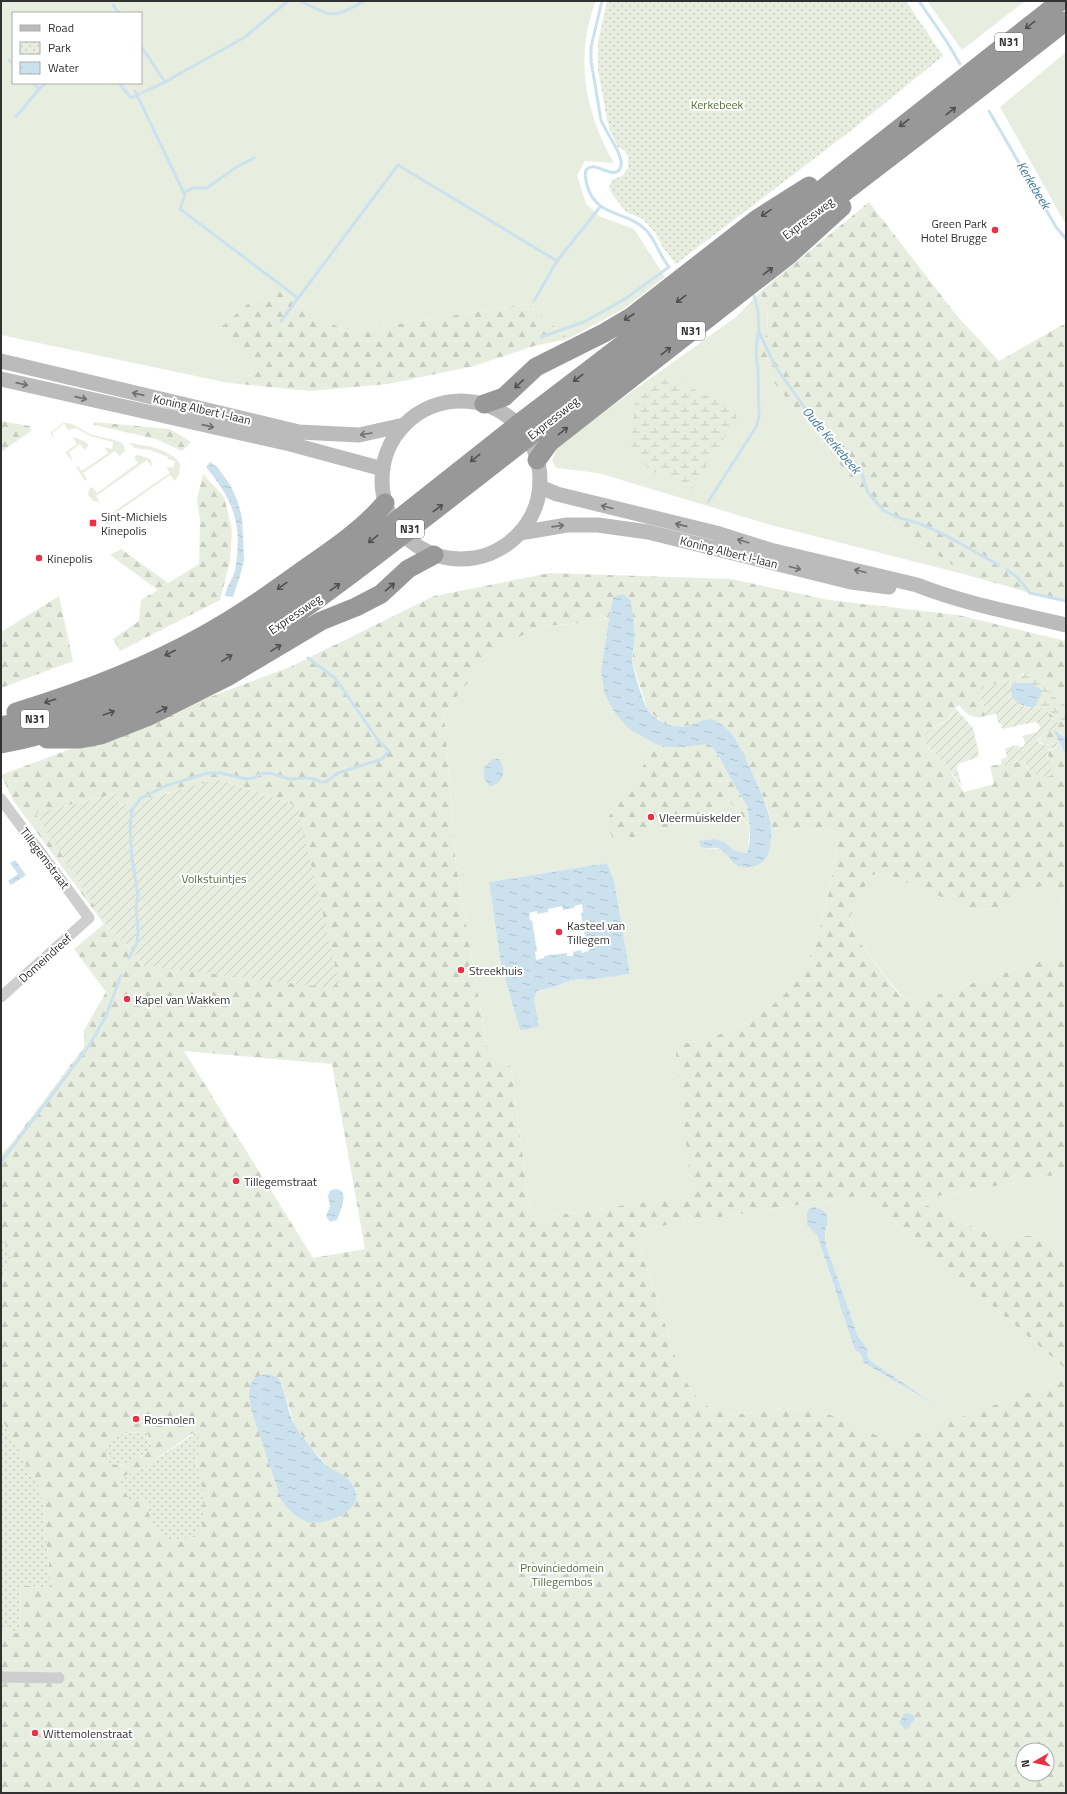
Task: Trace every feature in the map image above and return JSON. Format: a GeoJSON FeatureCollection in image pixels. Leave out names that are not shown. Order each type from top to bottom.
{"type":"FeatureCollection","features":[{"type":"Feature","properties":{"kind":"highway","name":"Expressweg"},"geometry":{"type":"LineString","coordinates":[[1,726],[68,711],[97,702],[172,671],[213,650],[327,574],[517,425],[712,276],[859,158],[1061,1]]}},
{"type":"Feature","properties":{"kind":"highway","name":"Expressweg"},"geometry":{"type":"LineString","coordinates":[[1,744],[30,738],[119,709],[174,686],[220,662],[306,608],[482,474],[782,238],[888,160],[1066,21]]}},
{"type":"Feature","properties":{"kind":"highway","name":"N31"},"geometry":{"type":"LineString","coordinates":[[484,404],[504,397],[536,367],[604,333],[631,317],[757,219],[798,191],[859,158]]}},
{"type":"Feature","properties":{"kind":"highway","name":"N31"},"geometry":{"type":"LineString","coordinates":[[535,453],[789,255],[846,203],[888,160]]}},
{"type":"Feature","properties":{"kind":"highway","name":"N31"},"geometry":{"type":"LineString","coordinates":[[1,720],[15,712],[119,676],[157,660],[204,635],[265,598],[387,508]]}},
{"type":"Feature","properties":{"kind":"highway","name":"N31"},"geometry":{"type":"LineString","coordinates":[[30,738],[80,739],[100,735],[147,717],[227,677],[321,621],[356,607],[381,594],[408,569],[434,555]]}},
{"type":"Feature","properties":{"kind":"main road","name":"Koning Albert I-laan"},"geometry":{"type":"LineString","coordinates":[[1,361],[299,432],[359,435],[404,425]]}},
{"type":"Feature","properties":{"kind":"main road","name":"Koning Albert I-laan"},"geometry":{"type":"LineString","coordinates":[[1,379],[290,444],[383,469]]}},
{"type":"Feature","properties":{"kind":"main road","name":"Koning Albert I-laan"},"geometry":{"type":"LineString","coordinates":[[467,401],[484,404],[498,410],[510,418],[523,431],[535,453],[540,487],[537,504],[530,519],[520,533],[508,544],[495,552],[465,560],[449,559],[434,555],[411,542],[399,529],[387,508],[382,480],[383,469],[390,445],[404,425],[417,414],[433,406],[449,402],[467,401]]}},
{"type":"Feature","properties":{"kind":"main road","name":"Koning Albert I-laan"},"geometry":{"type":"LineString","coordinates":[[540,487],[558,494],[716,533],[770,550],[917,585],[938,593],[1066,625]]}},
{"type":"Feature","properties":{"kind":"main road","name":"Koning Albert I-laan"},"geometry":{"type":"LineString","coordinates":[[520,533],[567,525],[598,525],[648,532],[851,582],[938,593]]}},
{"type":"Feature","properties":{"kind":"street","name":"Tillegemstraat"},"geometry":{"type":"LineString","coordinates":[[3,805],[89,918]]}},
{"type":"Feature","properties":{"kind":"street","name":"Domeindreef"},"geometry":{"type":"LineString","coordinates":[[1,997],[89,918]]}},
{"type":"Feature","properties":{"kind":"street"},"geometry":{"type":"LineString","coordinates":[[1,1677],[59,1678]]}},
{"type":"Feature","properties":{"kind":"green space"},"geometry":{"type":"Polygon","coordinates":[[[1,1],[596,1],[589,22],[585,42],[584,63],[586,84],[596,124],[614,163],[585,161],[577,175],[586,204],[599,216],[634,229],[665,277],[625,308],[568,339],[528,304],[346,332],[278,290],[250,302],[218,331],[236,352],[260,371],[229,383],[1,335],[1,1]]]}},
{"type":"Feature","properties":{"kind":"green space","name":"Kerkebeek"},"geometry":{"type":"Polygon","coordinates":[[[607,1],[906,1],[943,56],[853,129],[676,264],[663,248],[656,234],[643,219],[626,212],[609,188],[612,180],[622,176],[628,168],[628,157],[625,151],[618,147],[611,133],[607,120],[598,70],[598,42],[607,1]]]}},
{"type":"Feature","properties":{"kind":"green space"},"geometry":{"type":"Polygon","coordinates":[[[927,1],[1025,1],[962,50],[927,1]]]}},
{"type":"Feature","properties":{"kind":"green space"},"geometry":{"type":"Polygon","coordinates":[[[1066,52],[1066,225],[1000,107],[1066,52]]]}},
{"type":"Feature","properties":{"kind":"green space"},"geometry":{"type":"Polygon","coordinates":[[[869,202],[957,316],[999,361],[1066,323],[1066,601],[1030,593],[967,575],[883,518],[760,365],[760,347],[768,331],[767,309],[760,292],[869,202]]]}},
{"type":"Feature","properties":{"kind":"green space"},"geometry":{"type":"Polygon","coordinates":[[[278,290],[346,332],[528,304],[568,339],[534,346],[474,366],[388,384],[310,391],[229,383],[260,371],[236,352],[217,331],[250,302],[278,290]]]}},
{"type":"Feature","properties":{"kind":"green space"},"geometry":{"type":"Polygon","coordinates":[[[760,292],[767,309],[768,331],[760,347],[760,365],[883,518],[967,575],[771,525],[598,473],[556,468],[552,460],[559,444],[736,317],[760,292]]]}},
{"type":"Feature","properties":{"kind":"green space"},"geometry":{"type":"Polygon","coordinates":[[[663,374],[740,412],[689,494],[668,472],[651,473],[631,445],[635,402],[663,374]]]}},
{"type":"Feature","properties":{"kind":"green space"},"geometry":{"type":"Polygon","coordinates":[[[1,421],[30,426],[31,431],[1,452],[1,421]]]}},
{"type":"Feature","properties":{"kind":"green space"},"geometry":{"type":"Polygon","coordinates":[[[94,422],[170,429],[191,442],[182,451],[156,439],[94,425],[94,422]]]}},
{"type":"Feature","properties":{"kind":"green space"},"geometry":{"type":"Polygon","coordinates":[[[63,423],[74,425],[92,435],[117,441],[124,445],[125,451],[120,456],[115,451],[83,473],[87,479],[85,481],[76,467],[78,466],[82,471],[108,453],[104,447],[112,449],[113,442],[90,436],[76,428],[68,430],[64,424],[52,433],[55,438],[51,435],[51,432],[63,423]]]}},
{"type":"Feature","properties":{"kind":"green space"},"geometry":{"type":"Polygon","coordinates":[[[75,437],[87,443],[88,446],[85,450],[80,444],[69,452],[72,459],[71,460],[65,452],[77,444],[73,438],[75,437]]]}},
{"type":"Feature","properties":{"kind":"green space"},"geometry":{"type":"Polygon","coordinates":[[[129,443],[164,451],[171,455],[180,464],[179,475],[175,481],[170,475],[109,518],[113,524],[108,525],[103,519],[170,473],[166,466],[173,468],[175,461],[150,450],[134,448],[129,443]]]}},
{"type":"Feature","properties":{"kind":"green space"},"geometry":{"type":"Polygon","coordinates":[[[138,455],[151,459],[152,465],[151,466],[147,460],[96,496],[100,502],[93,501],[88,495],[89,489],[92,487],[97,493],[138,463],[134,457],[138,455]]]}},
{"type":"Feature","properties":{"kind":"green space"},"geometry":{"type":"Polygon","coordinates":[[[203,474],[224,497],[232,530],[230,561],[220,600],[120,651],[113,639],[139,621],[141,600],[158,590],[110,555],[121,549],[168,583],[199,564],[200,520],[197,499],[203,474]]]}},
{"type":"Feature","properties":{"kind":"green space","name":"Provinciedomein Tillegembos"},"geometry":{"type":"Polygon","coordinates":[[[550,573],[731,579],[829,600],[958,615],[1066,641],[1066,706],[1050,693],[1041,679],[1023,673],[1016,681],[1006,681],[981,687],[985,716],[977,717],[970,715],[959,705],[955,708],[947,720],[933,728],[925,745],[947,766],[964,792],[994,784],[990,766],[1023,761],[1028,769],[1049,766],[1048,751],[1060,746],[1066,755],[1066,907],[1054,883],[1033,889],[996,908],[973,910],[888,875],[877,873],[870,876],[850,917],[855,936],[899,995],[918,1001],[1066,953],[1066,1173],[916,1200],[981,1231],[1004,1238],[1038,1235],[1066,1260],[1066,1369],[863,1195],[635,1230],[681,1375],[702,1404],[731,1415],[792,1408],[841,1417],[891,1443],[1066,1379],[1066,1793],[1,1793],[1,1627],[19,1634],[20,1585],[51,1588],[42,1493],[1,1418],[1,1284],[12,1253],[1,1238],[1,1155],[15,1139],[84,1047],[84,1030],[106,992],[74,949],[104,924],[13,800],[1,775],[290,667],[434,596],[550,573]],[[613,597],[609,618],[571,624],[541,626],[511,641],[476,672],[444,713],[456,865],[487,1047],[495,1058],[511,1067],[531,1219],[692,1195],[674,1045],[704,1039],[732,1029],[759,1015],[787,992],[810,956],[816,941],[828,895],[839,832],[771,828],[768,810],[758,785],[740,749],[702,721],[679,727],[664,724],[647,709],[632,661],[635,635],[631,601],[613,597]],[[220,780],[165,793],[121,806],[115,794],[36,813],[108,927],[124,941],[144,966],[298,810],[290,803],[220,780]],[[184,1051],[313,1258],[365,1249],[332,1064],[184,1051]],[[282,1384],[249,1388],[251,1409],[356,1498],[356,1490],[352,1483],[325,1464],[295,1427],[282,1384]],[[147,1432],[124,1433],[119,1466],[142,1456],[152,1448],[147,1432]],[[193,1433],[145,1467],[122,1477],[117,1482],[125,1492],[140,1498],[148,1507],[152,1525],[200,1531],[203,1504],[196,1460],[199,1453],[193,1433]]]}},
{"type":"Feature","properties":{"kind":"green space"},"geometry":{"type":"Polygon","coordinates":[[[59,596],[73,661],[1,688],[1,632],[59,596]]]}},
{"type":"Feature","properties":{"kind":"green space"},"geometry":{"type":"Polygon","coordinates":[[[609,618],[601,672],[645,737],[657,745],[606,821],[629,841],[664,828],[711,814],[729,800],[750,828],[747,853],[733,850],[725,842],[699,841],[700,846],[723,851],[732,862],[771,842],[771,828],[839,832],[828,895],[816,941],[808,961],[787,992],[759,1015],[732,1029],[704,1039],[674,1045],[693,1195],[531,1219],[511,1067],[495,1058],[487,1047],[456,865],[444,713],[476,672],[511,641],[541,626],[571,624],[609,618]],[[607,863],[489,882],[501,965],[520,1030],[537,991],[579,979],[590,980],[630,974],[614,880],[607,863]]]}},
{"type":"Feature","properties":{"kind":"green space"},"geometry":{"type":"Polygon","coordinates":[[[1026,672],[1038,675],[1050,693],[1066,706],[1066,725],[1039,707],[1026,707],[1012,684],[1026,672]]]}},
{"type":"Feature","properties":{"kind":"green space"},"geometry":{"type":"Polygon","coordinates":[[[1006,681],[1016,681],[1013,685],[1012,692],[1018,703],[1026,707],[1035,707],[1048,712],[1049,718],[1060,724],[1046,732],[1038,740],[1039,743],[1046,745],[1059,742],[1060,746],[1048,751],[1052,771],[1051,776],[1045,777],[1031,772],[1023,761],[1002,766],[1001,759],[1007,757],[1005,748],[1018,745],[1019,747],[1023,747],[1025,743],[1023,736],[1037,732],[1040,728],[1036,722],[1002,729],[1002,725],[998,723],[996,714],[985,716],[983,701],[977,693],[981,691],[981,687],[1006,681]]]}},
{"type":"Feature","properties":{"kind":"green space"},"geometry":{"type":"Polygon","coordinates":[[[955,708],[973,728],[979,754],[978,757],[958,764],[957,768],[962,787],[947,766],[923,742],[926,734],[948,719],[955,708]]]}},
{"type":"Feature","properties":{"kind":"green space"},"geometry":{"type":"Polygon","coordinates":[[[1048,712],[1066,725],[1066,738],[1058,731],[1059,742],[1046,745],[1038,741],[1051,728],[1053,720],[1049,719],[1048,712]]]}},
{"type":"Feature","properties":{"kind":"green space"},"geometry":{"type":"Polygon","coordinates":[[[709,744],[719,756],[747,806],[750,828],[729,800],[711,814],[664,828],[629,841],[612,837],[606,821],[657,745],[676,748],[709,744]]]}},
{"type":"Feature","properties":{"kind":"green space","name":"Volkstuintjes"},"geometry":{"type":"Polygon","coordinates":[[[220,780],[290,803],[298,810],[339,982],[332,988],[144,966],[124,941],[108,927],[35,813],[116,794],[121,806],[199,784],[220,780]]]}},
{"type":"Feature","properties":{"kind":"green space"},"geometry":{"type":"Polygon","coordinates":[[[877,873],[888,875],[973,910],[996,908],[1030,890],[1054,883],[1066,907],[1066,953],[918,1001],[900,995],[855,936],[850,917],[870,875],[877,873]]]}},
{"type":"Feature","properties":{"kind":"green space"},"geometry":{"type":"Polygon","coordinates":[[[1066,1173],[1066,1260],[1038,1235],[1004,1238],[981,1231],[916,1200],[1066,1173]]]}},
{"type":"Feature","properties":{"kind":"green space"},"geometry":{"type":"Polygon","coordinates":[[[863,1195],[1066,1369],[1066,1379],[890,1444],[841,1417],[792,1408],[731,1415],[702,1404],[681,1375],[635,1230],[863,1195]],[[827,1227],[813,1229],[817,1235],[834,1288],[864,1363],[940,1408],[871,1361],[867,1355],[868,1350],[858,1336],[826,1245],[825,1236],[827,1227]]]}},
{"type":"Feature","properties":{"kind":"green space"},"geometry":{"type":"Polygon","coordinates":[[[1,1238],[12,1253],[1,1284],[1,1238]]]}},
{"type":"Feature","properties":{"kind":"green space"},"geometry":{"type":"Polygon","coordinates":[[[1,1418],[42,1493],[51,1588],[20,1585],[19,1634],[1,1627],[1,1418]]]}},
{"type":"Feature","properties":{"kind":"green space"},"geometry":{"type":"Polygon","coordinates":[[[147,1432],[152,1448],[147,1452],[124,1464],[112,1464],[107,1461],[107,1444],[111,1439],[124,1434],[147,1432]]]}},
{"type":"Feature","properties":{"kind":"green space"},"geometry":{"type":"Polygon","coordinates":[[[197,1432],[199,1453],[196,1460],[202,1487],[203,1504],[201,1531],[192,1537],[170,1540],[155,1530],[152,1525],[148,1507],[140,1498],[131,1501],[117,1482],[122,1477],[145,1467],[197,1432]]]}},
{"type":"Feature","properties":{"kind":"water"},"geometry":{"type":"Polygon","coordinates":[[[210,462],[218,468],[231,486],[242,517],[244,560],[233,597],[225,596],[235,570],[238,540],[237,527],[230,503],[216,479],[206,467],[210,462]]]}},
{"type":"Feature","properties":{"kind":"water"},"geometry":{"type":"Polygon","coordinates":[[[623,594],[631,601],[635,634],[632,661],[641,695],[648,710],[657,719],[673,726],[679,727],[691,725],[705,720],[719,722],[729,731],[741,749],[763,797],[771,825],[771,843],[769,851],[765,859],[760,864],[752,867],[739,866],[735,864],[722,850],[700,846],[699,841],[715,839],[725,842],[733,850],[747,853],[750,839],[747,806],[719,756],[709,744],[676,748],[657,745],[628,728],[615,713],[605,695],[601,672],[609,618],[613,597],[623,594]]]}},
{"type":"Feature","properties":{"kind":"water"},"geometry":{"type":"Polygon","coordinates":[[[1032,683],[1041,690],[1041,695],[1035,707],[1022,705],[1013,697],[1011,692],[1012,684],[1032,683]]]}},
{"type":"Feature","properties":{"kind":"water"},"geometry":{"type":"Polygon","coordinates":[[[1055,730],[1066,738],[1066,755],[1054,732],[1055,730]]]}},
{"type":"Feature","properties":{"kind":"water"},"geometry":{"type":"Polygon","coordinates":[[[493,759],[499,759],[503,767],[503,776],[495,785],[490,786],[484,778],[484,767],[493,759]]]}},
{"type":"Feature","properties":{"kind":"water"},"geometry":{"type":"Polygon","coordinates":[[[15,860],[26,875],[11,885],[8,881],[18,874],[10,863],[15,860]]]}},
{"type":"Feature","properties":{"kind":"water"},"geometry":{"type":"Polygon","coordinates":[[[607,863],[614,880],[630,974],[590,980],[579,979],[537,991],[534,999],[539,1027],[520,1030],[501,965],[489,882],[607,863]],[[582,904],[574,906],[574,908],[563,910],[562,906],[548,909],[548,912],[537,914],[537,911],[529,913],[530,921],[532,920],[537,951],[535,952],[536,960],[544,958],[544,956],[567,953],[567,956],[573,956],[573,952],[581,950],[581,953],[589,951],[588,943],[586,943],[581,913],[583,912],[582,904]]]}},
{"type":"Feature","properties":{"kind":"water"},"geometry":{"type":"Polygon","coordinates":[[[335,1189],[340,1190],[342,1193],[343,1202],[337,1220],[330,1222],[326,1216],[330,1206],[328,1196],[330,1191],[335,1189]]]}},
{"type":"Feature","properties":{"kind":"water"},"geometry":{"type":"Polygon","coordinates":[[[815,1207],[821,1209],[827,1215],[828,1218],[825,1236],[826,1245],[858,1336],[868,1350],[867,1355],[871,1361],[940,1408],[864,1363],[860,1353],[855,1350],[817,1235],[807,1225],[807,1212],[810,1208],[815,1207]]]}},
{"type":"Feature","properties":{"kind":"water"},"geometry":{"type":"Polygon","coordinates":[[[269,1374],[277,1377],[280,1381],[296,1428],[325,1464],[346,1477],[355,1489],[356,1497],[354,1504],[349,1510],[333,1519],[324,1522],[308,1522],[292,1513],[281,1499],[251,1409],[249,1396],[252,1381],[262,1375],[269,1374]]]}},
{"type":"Feature","properties":{"kind":"water"},"geometry":{"type":"Polygon","coordinates":[[[907,1713],[914,1715],[915,1719],[907,1729],[905,1729],[899,1723],[904,1714],[907,1713]]]}},
{"type":"Feature","properties":{"kind":"waterway"},"geometry":{"type":"LineString","coordinates":[[165,82],[245,37],[288,1]]}},
{"type":"Feature","properties":{"kind":"waterway"},"geometry":{"type":"LineString","coordinates":[[300,1],[332,14],[345,11],[365,1]]}},
{"type":"Feature","properties":{"kind":"waterway","name":"Oude Kerkebeek"},"geometry":{"type":"LineString","coordinates":[[541,337],[584,322],[625,299],[669,267],[646,230],[630,219],[612,212],[597,203],[591,196],[585,178],[585,172],[589,167],[609,172],[616,172],[621,166],[620,156],[601,120],[591,61],[591,47],[602,1]]}},
{"type":"Feature","properties":{"kind":"waterway","name":"Kerkebeek"},"geometry":{"type":"LineString","coordinates":[[919,1],[960,64]]}},
{"type":"Feature","properties":{"kind":"waterway"},"geometry":{"type":"LineString","coordinates":[[113,5],[118,12]]}},
{"type":"Feature","properties":{"kind":"waterway"},"geometry":{"type":"LineString","coordinates":[[120,84],[131,98],[165,82],[142,48]]}},
{"type":"Feature","properties":{"kind":"waterway"},"geometry":{"type":"LineString","coordinates":[[9,60],[12,63]]}},
{"type":"Feature","properties":{"kind":"waterway"},"geometry":{"type":"LineString","coordinates":[[34,84],[39,89],[45,84]]}},
{"type":"Feature","properties":{"kind":"waterway"},"geometry":{"type":"LineString","coordinates":[[16,117],[39,89]]}},
{"type":"Feature","properties":{"kind":"waterway"},"geometry":{"type":"LineString","coordinates":[[135,91],[185,195],[180,209],[298,298]]}},
{"type":"Feature","properties":{"kind":"waterway","name":"Kerkebeek"},"geometry":{"type":"LineString","coordinates":[[989,111],[1056,227],[1066,239]]}},
{"type":"Feature","properties":{"kind":"waterway"},"geometry":{"type":"LineString","coordinates":[[184,192],[194,188],[207,188],[235,168],[254,158]]}},
{"type":"Feature","properties":{"kind":"waterway"},"geometry":{"type":"LineString","coordinates":[[281,321],[398,165],[557,261]]}},
{"type":"Feature","properties":{"kind":"waterway"},"geometry":{"type":"LineString","coordinates":[[534,301],[557,261],[600,207]]}},
{"type":"Feature","properties":{"kind":"waterway","name":"Oude Kerkebeek"},"geometry":{"type":"LineString","coordinates":[[754,296],[758,311],[759,332],[775,366],[817,425],[861,470],[867,491],[883,510],[896,517],[918,523],[943,534],[999,565]]}},
{"type":"Feature","properties":{"kind":"waterway"},"geometry":{"type":"LineString","coordinates":[[708,502],[756,427],[759,417],[756,354],[758,333]]}},
{"type":"Feature","properties":{"kind":"waterway"},"geometry":{"type":"LineString","coordinates":[[1007,570],[1017,577],[1030,593],[1066,601]]}},
{"type":"Feature","properties":{"kind":"waterway"},"geometry":{"type":"LineString","coordinates":[[129,958],[137,943],[138,931],[136,907],[138,895],[132,859],[130,827],[132,810],[140,799],[165,786],[208,773],[220,773],[247,779],[254,778],[260,774],[270,773],[289,779],[308,778],[320,782],[326,782],[338,773],[382,759],[389,751],[378,740],[335,678],[308,658]]}},
{"type":"Feature","properties":{"kind":"waterway"},"geometry":{"type":"LineString","coordinates":[[1,1162],[89,1046],[106,1016],[121,975]]}},
{"type":"Feature","properties":{"kind":"place","name":"Green Park Hotel Brugge"},"geometry":{"type":"Point","coordinates":[995,230]}},
{"type":"Feature","properties":{"kind":"place","name":"Sint-Michiels Kinepolis"},"geometry":{"type":"Point","coordinates":[93,523]}},
{"type":"Feature","properties":{"kind":"place","name":"Kinepolis"},"geometry":{"type":"Point","coordinates":[39,558]}},
{"type":"Feature","properties":{"kind":"place","name":"Vleermuiskelder"},"geometry":{"type":"Point","coordinates":[651,817]}},
{"type":"Feature","properties":{"kind":"place","name":"Kasteel van Tillegem"},"geometry":{"type":"Point","coordinates":[559,932]}},
{"type":"Feature","properties":{"kind":"place","name":"Streekhuis"},"geometry":{"type":"Point","coordinates":[461,970]}},
{"type":"Feature","properties":{"kind":"place","name":"Kapel van Wakkem"},"geometry":{"type":"Point","coordinates":[127,999]}},
{"type":"Feature","properties":{"kind":"place","name":"Tillegemstraat"},"geometry":{"type":"Point","coordinates":[236,1181]}},
{"type":"Feature","properties":{"kind":"place","name":"Rosmolen"},"geometry":{"type":"Point","coordinates":[136,1419]}},
{"type":"Feature","properties":{"kind":"place","name":"Wittemolenstraat"},"geometry":{"type":"Point","coordinates":[35,1733]}}]}
